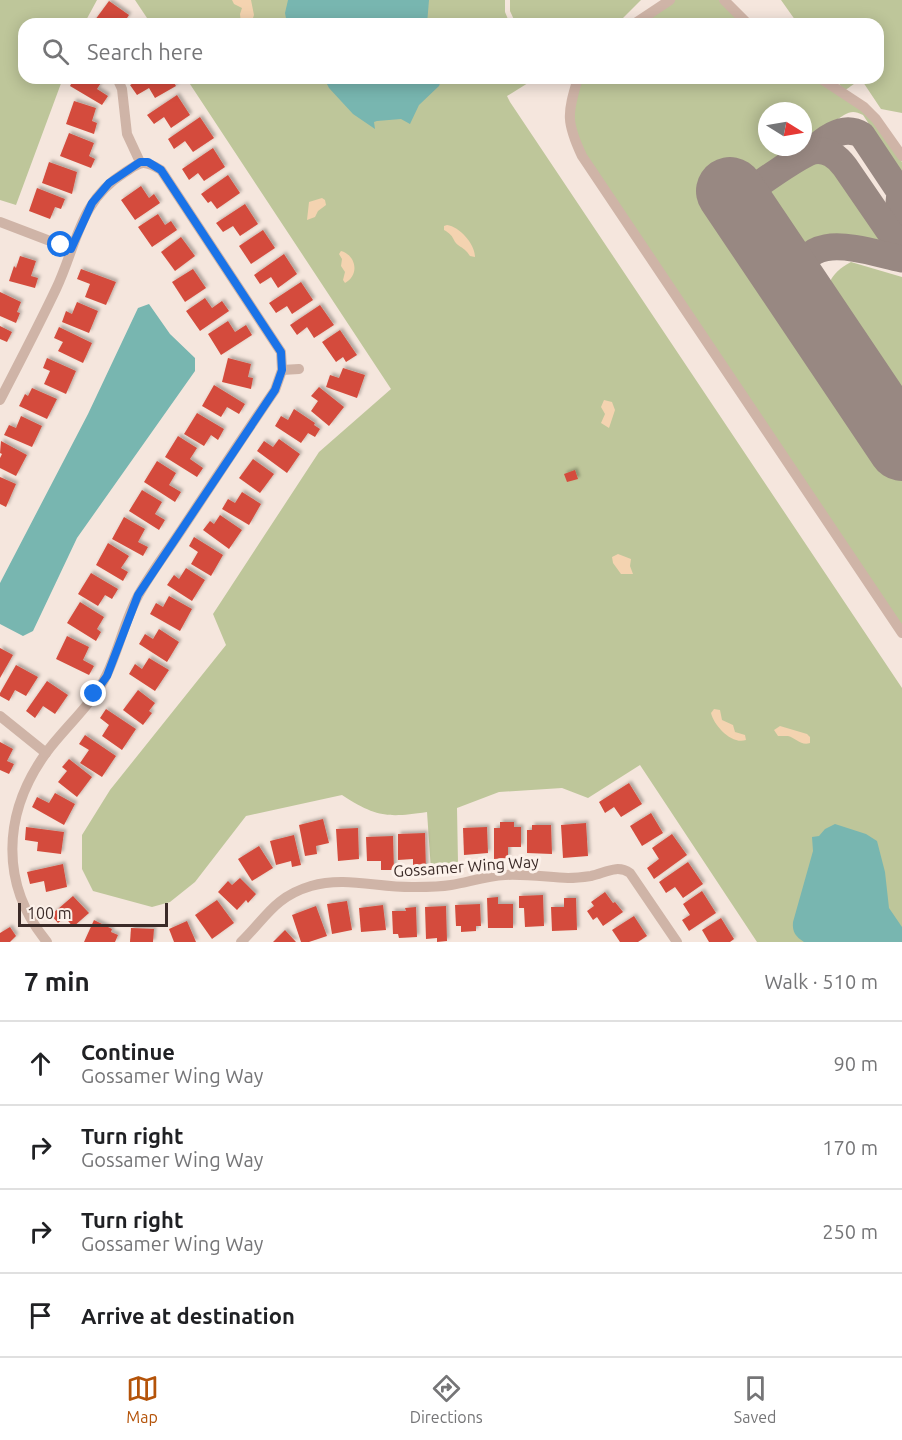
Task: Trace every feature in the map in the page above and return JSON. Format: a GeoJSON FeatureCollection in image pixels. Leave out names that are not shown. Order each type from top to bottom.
{"type":"FeatureCollection","features":[{"type":"Feature","properties":{"kind":"street"},"geometry":{"type":"LineString","coordinates":[[643,18],[670,0]]}},
{"type":"Feature","properties":{"kind":"street"},"geometry":{"type":"LineString","coordinates":[[724,0],[742,18]]}},
{"type":"Feature","properties":{"kind":"street"},"geometry":{"type":"LineString","coordinates":[[120,84],[127,134],[140,162]]}},
{"type":"Feature","properties":{"kind":"street"},"geometry":{"type":"LineString","coordinates":[[576,84],[569,121],[582,156],[902,633]]}},
{"type":"Feature","properties":{"kind":"street"},"geometry":{"type":"LineString","coordinates":[[829,84],[864,107],[876,119],[902,156]]}},
{"type":"Feature","properties":{"kind":"street"},"geometry":{"type":"LineString","coordinates":[[0,400],[60,281],[71,249],[92,203],[109,183],[140,162],[148,162],[161,170],[281,352],[282,370],[275,390],[138,595],[107,676],[46,753],[24,788],[13,814],[8,845],[9,868],[19,905],[47,942]]}},
{"type":"Feature","properties":{"kind":"street"},"geometry":{"type":"LineString","coordinates":[[0,222],[71,249]]}},
{"type":"Feature","properties":{"kind":"street"},"geometry":{"type":"LineString","coordinates":[[282,370],[299,369]]}},
{"type":"Feature","properties":{"kind":"street"},"geometry":{"type":"LineString","coordinates":[[0,716],[46,753]]}},
{"type":"Feature","properties":{"kind":"street","name":"Gossamer Wing Way"},"geometry":{"type":"LineString","coordinates":[[241,942],[270,909],[285,896],[308,886],[326,882],[342,881],[415,887],[451,885],[502,875],[530,874],[568,878],[624,869],[630,873],[677,942]]}},
{"type":"Feature","properties":{"kind":"green space"},"geometry":{"type":"Polygon","coordinates":[[[0,0],[97,0],[87,18],[18,18],[18,84],[61,84],[16,205],[0,200],[0,0]]]}},
{"type":"Feature","properties":{"kind":"green space"},"geometry":{"type":"Polygon","coordinates":[[[135,0],[505,0],[508,18],[147,18],[135,0]]]}},
{"type":"Feature","properties":{"kind":"green space"},"geometry":{"type":"Polygon","coordinates":[[[510,0],[641,0],[623,18],[513,18],[510,11],[510,0]]]}},
{"type":"Feature","properties":{"kind":"green space"},"geometry":{"type":"Polygon","coordinates":[[[674,0],[719,0],[738,18],[647,18],[674,0]]]}},
{"type":"Feature","properties":{"kind":"green space"},"geometry":{"type":"Polygon","coordinates":[[[781,0],[902,0],[902,113],[881,109],[864,84],[884,84],[884,18],[794,18],[781,0]]]}},
{"type":"Feature","properties":{"kind":"green space"},"geometry":{"type":"Polygon","coordinates":[[[190,84],[526,84],[507,96],[510,102],[902,688],[902,942],[757,942],[640,765],[588,798],[562,788],[499,792],[457,808],[458,863],[431,870],[427,812],[402,815],[382,814],[364,808],[342,795],[246,816],[195,882],[170,902],[152,907],[93,891],[82,869],[82,835],[110,790],[226,645],[213,614],[319,452],[391,389],[190,84]]]}},
{"type":"Feature","properties":{"kind":"green space"},"geometry":{"type":"Polygon","coordinates":[[[580,84],[823,84],[861,108],[875,122],[902,162],[902,174],[863,115],[853,112],[846,114],[812,136],[812,102],[758,102],[758,156],[782,156],[745,181],[742,177],[714,196],[902,475],[902,630],[586,158],[572,119],[580,84]]]}},
{"type":"Feature","properties":{"kind":"green space"},"geometry":{"type":"Polygon","coordinates":[[[839,84],[854,84],[844,91],[839,84]]]}},
{"type":"Feature","properties":{"kind":"green space"},"geometry":{"type":"Polygon","coordinates":[[[819,163],[831,166],[842,179],[883,241],[883,245],[847,237],[825,237],[804,246],[795,255],[762,205],[768,190],[809,165],[819,163]]]}},
{"type":"Feature","properties":{"kind":"green space"},"geometry":{"type":"Polygon","coordinates":[[[851,262],[902,277],[902,416],[831,311],[828,294],[830,282],[838,271],[851,262]]]}},
{"type":"Feature","properties":{"kind":"sand"},"geometry":{"type":"Polygon","coordinates":[[[232,0],[251,0],[253,18],[240,18],[242,8],[234,4],[232,0]]]}},
{"type":"Feature","properties":{"kind":"sand"},"geometry":{"type":"Polygon","coordinates":[[[322,198],[326,205],[318,211],[315,217],[307,220],[309,202],[322,198]]]}},
{"type":"Feature","properties":{"kind":"sand"},"geometry":{"type":"Polygon","coordinates":[[[444,226],[457,229],[466,237],[475,257],[470,256],[444,230],[444,226]]]}},
{"type":"Feature","properties":{"kind":"sand"},"geometry":{"type":"Polygon","coordinates":[[[341,251],[350,257],[354,266],[353,275],[345,283],[343,280],[345,272],[341,266],[342,259],[339,254],[341,251]]]}},
{"type":"Feature","properties":{"kind":"sand"},"geometry":{"type":"Polygon","coordinates":[[[604,400],[612,402],[615,410],[609,428],[601,423],[605,414],[601,407],[604,400]]]}},
{"type":"Feature","properties":{"kind":"sand"},"geometry":{"type":"Polygon","coordinates":[[[618,554],[631,559],[630,566],[633,574],[621,574],[613,563],[612,557],[618,554]]]}},
{"type":"Feature","properties":{"kind":"sand"},"geometry":{"type":"Polygon","coordinates":[[[714,709],[720,710],[722,720],[733,725],[735,732],[745,735],[746,740],[735,740],[724,733],[713,718],[711,713],[714,709]]]}},
{"type":"Feature","properties":{"kind":"sand"},"geometry":{"type":"Polygon","coordinates":[[[780,726],[807,734],[810,737],[810,743],[801,743],[788,736],[778,736],[774,730],[780,726]]]}},
{"type":"Feature","properties":{"kind":"water"},"geometry":{"type":"Polygon","coordinates":[[[288,0],[429,0],[428,18],[286,18],[288,0]]]}},
{"type":"Feature","properties":{"kind":"water"},"geometry":{"type":"Polygon","coordinates":[[[327,84],[440,84],[419,105],[410,124],[401,119],[377,121],[374,122],[375,129],[353,114],[327,84]]]}},
{"type":"Feature","properties":{"kind":"water"},"geometry":{"type":"Polygon","coordinates":[[[149,304],[170,334],[195,358],[195,371],[77,538],[33,631],[23,636],[0,624],[0,583],[88,414],[138,308],[149,304]]]}},
{"type":"Feature","properties":{"kind":"water"},"geometry":{"type":"Polygon","coordinates":[[[835,824],[866,834],[877,841],[885,872],[889,908],[902,927],[902,942],[804,942],[795,934],[793,922],[813,851],[812,837],[819,836],[825,829],[835,824]]]}},
{"type":"Feature","properties":{"kind":"building"},"geometry":{"type":"Polygon","coordinates":[[[109,1],[129,15],[127,18],[96,18],[109,1]]]}},
{"type":"Feature","properties":{"kind":"building"},"geometry":{"type":"Polygon","coordinates":[[[71,84],[100,84],[97,89],[108,96],[102,105],[70,86],[71,84]]]}},
{"type":"Feature","properties":{"kind":"building"},"geometry":{"type":"Polygon","coordinates":[[[175,84],[176,86],[155,98],[149,88],[137,95],[130,85],[175,84]]]}},
{"type":"Feature","properties":{"kind":"building"},"geometry":{"type":"Polygon","coordinates":[[[177,95],[190,115],[171,128],[164,117],[154,124],[147,115],[177,95]]]}},
{"type":"Feature","properties":{"kind":"building"},"geometry":{"type":"Polygon","coordinates":[[[74,101],[96,108],[92,121],[97,123],[94,134],[66,124],[74,101]]]}},
{"type":"Feature","properties":{"kind":"building"},"geometry":{"type":"Polygon","coordinates":[[[200,117],[214,138],[193,152],[185,141],[174,149],[168,139],[200,117]]]}},
{"type":"Feature","properties":{"kind":"building"},"geometry":{"type":"Polygon","coordinates":[[[69,133],[94,143],[89,156],[95,159],[91,168],[60,156],[69,133]]]}},
{"type":"Feature","properties":{"kind":"building"},"geometry":{"type":"Polygon","coordinates":[[[213,148],[225,167],[204,181],[198,173],[189,180],[182,169],[213,148]]]}},
{"type":"Feature","properties":{"kind":"building"},"geometry":{"type":"Polygon","coordinates":[[[49,162],[77,172],[72,194],[42,183],[49,162]]]}},
{"type":"Feature","properties":{"kind":"building"},"geometry":{"type":"Polygon","coordinates":[[[228,175],[240,193],[217,209],[201,194],[228,175]]]}},
{"type":"Feature","properties":{"kind":"building"},"geometry":{"type":"Polygon","coordinates":[[[141,186],[149,198],[154,194],[160,203],[135,220],[121,200],[141,186]]]}},
{"type":"Feature","properties":{"kind":"building"},"geometry":{"type":"Polygon","coordinates":[[[37,188],[65,199],[61,209],[55,207],[50,219],[29,211],[37,188]]]}},
{"type":"Feature","properties":{"kind":"building"},"geometry":{"type":"Polygon","coordinates":[[[245,204],[258,224],[240,236],[233,226],[223,232],[216,223],[245,204]]]}},
{"type":"Feature","properties":{"kind":"building"},"geometry":{"type":"Polygon","coordinates":[[[158,214],[165,225],[171,221],[177,230],[152,247],[138,227],[158,214]]]}},
{"type":"Feature","properties":{"kind":"building"},"geometry":{"type":"Polygon","coordinates":[[[263,230],[275,248],[251,264],[239,246],[263,230]]]}},
{"type":"Feature","properties":{"kind":"building"},"geometry":{"type":"Polygon","coordinates":[[[181,237],[195,256],[175,271],[161,252],[181,237]]]}},
{"type":"Feature","properties":{"kind":"building"},"geometry":{"type":"Polygon","coordinates":[[[284,254],[297,274],[278,288],[271,277],[260,284],[254,275],[284,254]]]}},
{"type":"Feature","properties":{"kind":"building"},"geometry":{"type":"Polygon","coordinates":[[[20,256],[36,261],[31,276],[38,278],[35,288],[9,281],[20,256]]]}},
{"type":"Feature","properties":{"kind":"building"},"geometry":{"type":"Polygon","coordinates":[[[81,269],[116,282],[106,305],[85,297],[90,284],[77,279],[81,269]]]}},
{"type":"Feature","properties":{"kind":"building"},"geometry":{"type":"Polygon","coordinates":[[[193,269],[206,288],[185,302],[172,282],[193,269]]]}},
{"type":"Feature","properties":{"kind":"building"},"geometry":{"type":"Polygon","coordinates":[[[301,282],[313,300],[292,314],[287,306],[276,313],[269,303],[301,282]]]}},
{"type":"Feature","properties":{"kind":"building"},"geometry":{"type":"Polygon","coordinates":[[[0,292],[21,302],[16,323],[0,316],[0,292]]]}},
{"type":"Feature","properties":{"kind":"building"},"geometry":{"type":"Polygon","coordinates":[[[205,298],[212,308],[222,301],[229,311],[200,331],[186,311],[205,298]]]}},
{"type":"Feature","properties":{"kind":"building"},"geometry":{"type":"Polygon","coordinates":[[[77,302],[98,311],[89,333],[62,322],[66,311],[72,314],[77,302]]]}},
{"type":"Feature","properties":{"kind":"building"},"geometry":{"type":"Polygon","coordinates":[[[320,305],[334,325],[314,338],[307,327],[297,335],[290,325],[320,305]]]}},
{"type":"Feature","properties":{"kind":"building"},"geometry":{"type":"Polygon","coordinates":[[[228,321],[235,332],[246,325],[252,335],[221,355],[208,334],[228,321]]]}},
{"type":"Feature","properties":{"kind":"building"},"geometry":{"type":"Polygon","coordinates":[[[0,326],[12,332],[7,342],[0,339],[0,326]]]}},
{"type":"Feature","properties":{"kind":"building"},"geometry":{"type":"Polygon","coordinates":[[[59,327],[92,343],[83,363],[58,351],[63,342],[54,338],[59,327]]]}},
{"type":"Feature","properties":{"kind":"building"},"geometry":{"type":"Polygon","coordinates":[[[340,330],[357,355],[346,362],[343,357],[336,362],[322,342],[340,330]]]}},
{"type":"Feature","properties":{"kind":"building"},"geometry":{"type":"Polygon","coordinates":[[[47,358],[76,371],[66,394],[44,384],[50,371],[43,368],[47,358]]]}},
{"type":"Feature","properties":{"kind":"building"},"geometry":{"type":"Polygon","coordinates":[[[228,358],[251,364],[248,377],[253,378],[251,389],[222,382],[228,358]]]}},
{"type":"Feature","properties":{"kind":"building"},"geometry":{"type":"Polygon","coordinates":[[[343,368],[365,375],[357,398],[326,387],[330,375],[339,378],[343,368]]]}},
{"type":"Feature","properties":{"kind":"building"},"geometry":{"type":"Polygon","coordinates":[[[214,385],[245,404],[239,414],[227,407],[221,417],[202,406],[214,385]]]}},
{"type":"Feature","properties":{"kind":"building"},"geometry":{"type":"Polygon","coordinates":[[[319,387],[344,407],[329,426],[311,411],[318,401],[311,396],[319,387]]]}},
{"type":"Feature","properties":{"kind":"building"},"geometry":{"type":"Polygon","coordinates":[[[32,388],[57,399],[47,419],[19,406],[25,394],[28,396],[32,388]]]}},
{"type":"Feature","properties":{"kind":"building"},"geometry":{"type":"Polygon","coordinates":[[[294,409],[320,429],[315,437],[308,433],[301,443],[275,426],[281,416],[288,420],[294,409]]]}},
{"type":"Feature","properties":{"kind":"building"},"geometry":{"type":"Polygon","coordinates":[[[197,413],[224,429],[218,440],[211,435],[204,446],[184,434],[197,413]]]}},
{"type":"Feature","properties":{"kind":"building"},"geometry":{"type":"Polygon","coordinates":[[[21,416],[42,426],[32,447],[4,435],[9,425],[16,428],[21,416]]]}},
{"type":"Feature","properties":{"kind":"building"},"geometry":{"type":"Polygon","coordinates":[[[178,436],[197,448],[190,459],[203,468],[197,477],[165,457],[178,436]]]}},
{"type":"Feature","properties":{"kind":"building"},"geometry":{"type":"Polygon","coordinates":[[[279,439],[300,454],[287,473],[257,451],[264,441],[273,447],[279,439]]]}},
{"type":"Feature","properties":{"kind":"building"},"geometry":{"type":"Polygon","coordinates":[[[1,441],[27,455],[16,476],[0,468],[1,441]]]}},
{"type":"Feature","properties":{"kind":"building"},"geometry":{"type":"Polygon","coordinates":[[[253,459],[274,474],[260,493],[239,478],[253,459]]]}},
{"type":"Feature","properties":{"kind":"building"},"geometry":{"type":"Polygon","coordinates":[[[157,461],[176,473],[169,485],[181,492],[175,502],[144,482],[157,461]]]}},
{"type":"Feature","properties":{"kind":"building"},"geometry":{"type":"Polygon","coordinates":[[[575,470],[578,479],[567,482],[564,474],[575,470]]]}},
{"type":"Feature","properties":{"kind":"building"},"geometry":{"type":"Polygon","coordinates":[[[0,477],[16,484],[6,507],[0,504],[0,477]]]}},
{"type":"Feature","properties":{"kind":"building"},"geometry":{"type":"Polygon","coordinates":[[[142,490],[162,502],[155,514],[165,520],[159,530],[129,511],[142,490]]]}},
{"type":"Feature","properties":{"kind":"building"},"geometry":{"type":"Polygon","coordinates":[[[242,492],[261,504],[249,525],[222,509],[228,499],[235,503],[242,492]]]}},
{"type":"Feature","properties":{"kind":"building"},"geometry":{"type":"Polygon","coordinates":[[[220,515],[242,530],[229,549],[203,530],[210,521],[214,524],[220,515]]]}},
{"type":"Feature","properties":{"kind":"building"},"geometry":{"type":"Polygon","coordinates":[[[124,517],[145,529],[138,542],[148,547],[143,556],[112,539],[124,517]]]}},
{"type":"Feature","properties":{"kind":"building"},"geometry":{"type":"Polygon","coordinates":[[[194,537],[223,555],[211,576],[191,564],[198,552],[189,546],[194,537]]]}},
{"type":"Feature","properties":{"kind":"building"},"geometry":{"type":"Polygon","coordinates":[[[108,543],[129,556],[121,568],[128,572],[123,581],[96,565],[108,543]]]}},
{"type":"Feature","properties":{"kind":"building"},"geometry":{"type":"Polygon","coordinates":[[[186,568],[205,580],[192,601],[167,585],[174,575],[179,579],[186,568]]]}},
{"type":"Feature","properties":{"kind":"building"},"geometry":{"type":"Polygon","coordinates":[[[91,573],[118,589],[112,599],[105,595],[98,606],[78,594],[91,573]]]}},
{"type":"Feature","properties":{"kind":"building"},"geometry":{"type":"Polygon","coordinates":[[[169,596],[192,609],[180,631],[150,614],[156,603],[163,607],[169,596]]]}},
{"type":"Feature","properties":{"kind":"building"},"geometry":{"type":"Polygon","coordinates":[[[80,602],[104,617],[97,629],[101,632],[96,641],[67,623],[80,602]]]}},
{"type":"Feature","properties":{"kind":"building"},"geometry":{"type":"Polygon","coordinates":[[[159,629],[179,642],[167,662],[139,644],[145,634],[153,639],[159,629]]]}},
{"type":"Feature","properties":{"kind":"building"},"geometry":{"type":"Polygon","coordinates":[[[67,636],[89,647],[83,660],[94,666],[89,675],[56,659],[67,636]]]}},
{"type":"Feature","properties":{"kind":"building"},"geometry":{"type":"Polygon","coordinates":[[[0,648],[13,655],[0,678],[0,648]]]}},
{"type":"Feature","properties":{"kind":"building"},"geometry":{"type":"Polygon","coordinates":[[[149,658],[169,670],[155,691],[129,674],[135,664],[142,669],[149,658]]]}},
{"type":"Feature","properties":{"kind":"building"},"geometry":{"type":"Polygon","coordinates":[[[16,665],[38,677],[26,696],[15,690],[9,701],[0,696],[0,693],[16,665]]]}},
{"type":"Feature","properties":{"kind":"building"},"geometry":{"type":"Polygon","coordinates":[[[47,681],[68,695],[55,714],[43,706],[35,718],[26,711],[47,681]]]}},
{"type":"Feature","properties":{"kind":"building"},"geometry":{"type":"Polygon","coordinates":[[[138,690],[155,703],[149,711],[152,713],[143,725],[123,710],[138,690]]]}},
{"type":"Feature","properties":{"kind":"building"},"geometry":{"type":"Polygon","coordinates":[[[106,709],[136,729],[122,750],[102,736],[109,725],[100,718],[106,709]]]}},
{"type":"Feature","properties":{"kind":"building"},"geometry":{"type":"Polygon","coordinates":[[[85,735],[116,756],[102,777],[80,763],[89,750],[79,744],[85,735]]]}},
{"type":"Feature","properties":{"kind":"building"},"geometry":{"type":"Polygon","coordinates":[[[0,742],[13,749],[7,761],[14,764],[9,774],[0,770],[0,742]]]}},
{"type":"Feature","properties":{"kind":"building"},"geometry":{"type":"Polygon","coordinates":[[[69,759],[92,777],[77,797],[58,782],[67,771],[62,767],[69,759]]]}},
{"type":"Feature","properties":{"kind":"building"},"geometry":{"type":"Polygon","coordinates":[[[629,783],[642,804],[621,817],[614,807],[605,813],[599,802],[629,783]]]}},
{"type":"Feature","properties":{"kind":"building"},"geometry":{"type":"Polygon","coordinates":[[[55,793],[75,804],[64,825],[32,807],[37,797],[49,803],[55,793]]]}},
{"type":"Feature","properties":{"kind":"building"},"geometry":{"type":"Polygon","coordinates":[[[651,813],[663,833],[642,846],[630,826],[651,813]]]}},
{"type":"Feature","properties":{"kind":"building"},"geometry":{"type":"Polygon","coordinates":[[[323,819],[329,843],[316,846],[317,854],[305,856],[299,825],[323,819]]]}},
{"type":"Feature","properties":{"kind":"building"},"geometry":{"type":"Polygon","coordinates":[[[500,822],[514,822],[514,827],[521,827],[521,847],[508,847],[508,858],[494,859],[494,828],[500,828],[500,822]]]}},
{"type":"Feature","properties":{"kind":"building"},"geometry":{"type":"Polygon","coordinates":[[[586,823],[588,856],[563,858],[561,825],[586,823]]]}},
{"type":"Feature","properties":{"kind":"building"},"geometry":{"type":"Polygon","coordinates":[[[532,825],[551,825],[552,854],[527,853],[527,830],[532,830],[532,825]]]}},
{"type":"Feature","properties":{"kind":"building"},"geometry":{"type":"Polygon","coordinates":[[[26,827],[64,832],[61,854],[37,851],[38,842],[25,840],[26,827]]]}},
{"type":"Feature","properties":{"kind":"building"},"geometry":{"type":"Polygon","coordinates":[[[487,827],[488,853],[464,855],[463,828],[487,827]]]}},
{"type":"Feature","properties":{"kind":"building"},"geometry":{"type":"Polygon","coordinates":[[[358,828],[359,859],[338,861],[336,829],[358,828]]]}},
{"type":"Feature","properties":{"kind":"building"},"geometry":{"type":"Polygon","coordinates":[[[425,833],[426,872],[413,872],[413,859],[398,860],[398,834],[425,833]]]}},
{"type":"Feature","properties":{"kind":"building"},"geometry":{"type":"Polygon","coordinates":[[[672,834],[687,855],[654,879],[647,868],[659,859],[652,848],[672,834]]]}},
{"type":"Feature","properties":{"kind":"building"},"geometry":{"type":"Polygon","coordinates":[[[294,835],[301,865],[292,867],[291,861],[276,865],[270,841],[294,835]]]}},
{"type":"Feature","properties":{"kind":"building"},"geometry":{"type":"Polygon","coordinates":[[[393,836],[394,870],[381,870],[381,861],[367,861],[366,837],[393,836]]]}},
{"type":"Feature","properties":{"kind":"building"},"geometry":{"type":"Polygon","coordinates":[[[259,846],[273,868],[252,881],[238,859],[259,846]]]}},
{"type":"Feature","properties":{"kind":"building"},"geometry":{"type":"Polygon","coordinates":[[[688,862],[703,884],[683,898],[675,887],[666,893],[659,882],[688,862]]]}},
{"type":"Feature","properties":{"kind":"building"},"geometry":{"type":"Polygon","coordinates":[[[63,864],[67,887],[46,892],[44,881],[30,884],[27,872],[63,864]]]}},
{"type":"Feature","properties":{"kind":"building"},"geometry":{"type":"Polygon","coordinates":[[[240,878],[256,894],[248,903],[246,900],[237,910],[218,892],[228,881],[232,885],[240,878]]]}},
{"type":"Feature","properties":{"kind":"building"},"geometry":{"type":"Polygon","coordinates":[[[702,891],[716,913],[689,931],[682,920],[690,915],[683,904],[702,891]]]}},
{"type":"Feature","properties":{"kind":"building"},"geometry":{"type":"Polygon","coordinates":[[[605,892],[623,912],[603,926],[597,917],[593,920],[587,911],[594,906],[591,902],[605,892]]]}},
{"type":"Feature","properties":{"kind":"building"},"geometry":{"type":"Polygon","coordinates":[[[543,895],[544,926],[525,927],[524,908],[519,908],[519,896],[543,895]]]}},
{"type":"Feature","properties":{"kind":"building"},"geometry":{"type":"Polygon","coordinates":[[[73,896],[89,913],[73,927],[65,917],[58,923],[51,915],[73,896]]]}},
{"type":"Feature","properties":{"kind":"building"},"geometry":{"type":"Polygon","coordinates":[[[498,897],[498,904],[513,904],[513,928],[488,928],[487,898],[498,897]]]}},
{"type":"Feature","properties":{"kind":"building"},"geometry":{"type":"Polygon","coordinates":[[[564,898],[576,898],[577,930],[552,931],[551,907],[564,907],[564,898]]]}},
{"type":"Feature","properties":{"kind":"building"},"geometry":{"type":"Polygon","coordinates":[[[217,900],[234,923],[212,939],[195,915],[217,900]]]}},
{"type":"Feature","properties":{"kind":"building"},"geometry":{"type":"Polygon","coordinates":[[[347,901],[352,930],[332,934],[327,904],[347,901]]]}},
{"type":"Feature","properties":{"kind":"building"},"geometry":{"type":"Polygon","coordinates":[[[480,904],[481,926],[476,926],[476,931],[461,932],[461,926],[456,926],[455,905],[480,904]]]}},
{"type":"Feature","properties":{"kind":"building"},"geometry":{"type":"Polygon","coordinates":[[[383,905],[386,930],[361,932],[359,908],[383,905]]]}},
{"type":"Feature","properties":{"kind":"building"},"geometry":{"type":"Polygon","coordinates":[[[316,906],[327,936],[301,942],[292,915],[316,906]]]}},
{"type":"Feature","properties":{"kind":"building"},"geometry":{"type":"Polygon","coordinates":[[[446,906],[447,941],[437,942],[437,938],[426,939],[425,907],[446,906]]]}},
{"type":"Feature","properties":{"kind":"building"},"geometry":{"type":"Polygon","coordinates":[[[416,907],[417,937],[399,938],[398,934],[393,934],[392,911],[406,911],[405,908],[416,907]]]}},
{"type":"Feature","properties":{"kind":"building"},"geometry":{"type":"Polygon","coordinates":[[[634,916],[647,936],[638,942],[620,942],[612,930],[634,916]]]}},
{"type":"Feature","properties":{"kind":"building"},"geometry":{"type":"Polygon","coordinates":[[[721,918],[734,939],[730,942],[709,942],[702,930],[721,918]]]}},
{"type":"Feature","properties":{"kind":"building"},"geometry":{"type":"Polygon","coordinates":[[[94,920],[112,929],[111,932],[118,935],[115,942],[84,942],[94,920]]]}},
{"type":"Feature","properties":{"kind":"building"},"geometry":{"type":"Polygon","coordinates":[[[187,921],[196,942],[174,942],[169,929],[187,921]]]}},
{"type":"Feature","properties":{"kind":"building"},"geometry":{"type":"Polygon","coordinates":[[[10,927],[16,936],[10,942],[0,942],[0,933],[10,927]]]}},
{"type":"Feature","properties":{"kind":"building"},"geometry":{"type":"Polygon","coordinates":[[[131,928],[154,929],[153,942],[130,942],[131,928]]]}},
{"type":"Feature","properties":{"kind":"building"},"geometry":{"type":"Polygon","coordinates":[[[285,930],[296,942],[273,942],[285,930]]]}},
{"type":"Feature","properties":{"kind":"taxiway"},"geometry":{"type":"LineString","coordinates":[[812,151],[829,137],[842,132],[849,131],[862,135],[900,192],[897,226],[899,245]]}},
{"type":"Feature","properties":{"kind":"taxiway"},"geometry":{"type":"LineString","coordinates":[[745,214],[743,202],[750,191],[800,157],[818,150],[831,154],[842,163],[902,250]]}},
{"type":"Feature","properties":{"kind":"taxiway"},"geometry":{"type":"LineString","coordinates":[[797,291],[800,270],[808,257],[819,249],[850,248],[902,259]]}},
{"type":"Feature","properties":{"kind":"runway"},"geometry":{"type":"LineString","coordinates":[[730,191],[902,447]]}},
{"type":"Feature","properties":{"kind":"route"},"geometry":{"type":"LineString","coordinates":[[61,245],[71,249],[92,203],[109,183],[140,162],[148,162],[161,170],[281,352],[282,370],[275,390],[138,595],[107,676],[94,694]]}}]}
